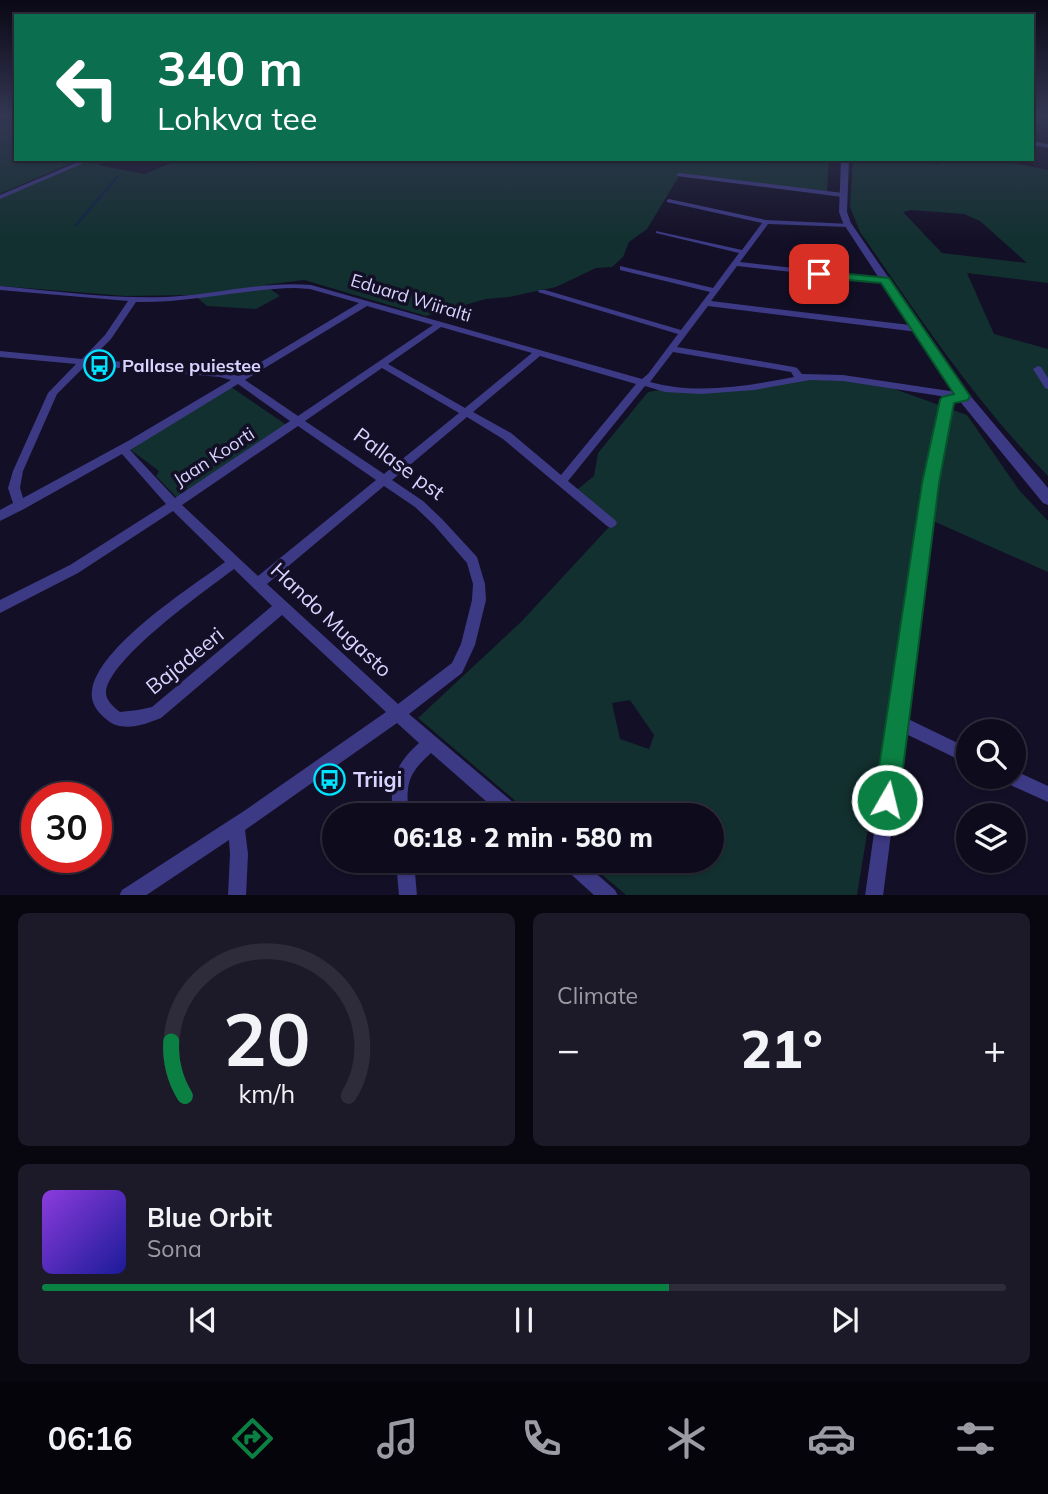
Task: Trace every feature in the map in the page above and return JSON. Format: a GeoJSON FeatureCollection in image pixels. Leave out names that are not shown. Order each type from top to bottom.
{"type":"FeatureCollection","features":[{"type":"Feature","properties":{"kind":"street"},"geometry":{"type":"LineString","coordinates":[[0,197],[85,161]]}},
{"type":"Feature","properties":{"kind":"street"},"geometry":{"type":"LineString","coordinates":[[845,161],[843,212],[849,225],[963,396],[1048,499]]}},
{"type":"Feature","properties":{"kind":"street"},"geometry":{"type":"LineString","coordinates":[[679,175],[843,195]]}},
{"type":"Feature","properties":{"kind":"street"},"geometry":{"type":"LineString","coordinates":[[669,201],[766,222],[849,225]]}},
{"type":"Feature","properties":{"kind":"street"},"geometry":{"type":"LineString","coordinates":[[562,481],[671,349],[766,222]]}},
{"type":"Feature","properties":{"kind":"street"},"geometry":{"type":"LineString","coordinates":[[658,232],[743,252]]}},
{"type":"Feature","properties":{"kind":"street"},"geometry":{"type":"LineString","coordinates":[[735,264],[885,280]]}},
{"type":"Feature","properties":{"kind":"street"},"geometry":{"type":"LineString","coordinates":[[623,268],[715,291]]}},
{"type":"Feature","properties":{"kind":"street","name":"Eduard Wiiralti"},"geometry":{"type":"LineString","coordinates":[[0,288],[134,299],[187,298],[286,285],[319,288],[665,389],[714,391],[762,387],[807,378]]}},
{"type":"Feature","properties":{"kind":"street"},"geometry":{"type":"LineString","coordinates":[[542,292],[683,333]]}},
{"type":"Feature","properties":{"kind":"street"},"geometry":{"type":"LineString","coordinates":[[20,506],[14,488],[18,471],[53,393],[108,337],[134,299]]}},
{"type":"Feature","properties":{"kind":"street"},"geometry":{"type":"LineString","coordinates":[[0,516],[123,449],[367,302]]}},
{"type":"Feature","properties":{"kind":"street"},"geometry":{"type":"LineString","coordinates":[[706,303],[918,329]]}},
{"type":"Feature","properties":{"kind":"street","name":"Jaan Koorti"},"geometry":{"type":"LineString","coordinates":[[0,607],[74,569],[300,422],[440,324]]}},
{"type":"Feature","properties":{"kind":"street"},"geometry":{"type":"LineString","coordinates":[[671,349],[681,353],[794,370],[799,377],[843,378],[963,396]]}},
{"type":"Feature","properties":{"kind":"street"},"geometry":{"type":"LineString","coordinates":[[258,584],[539,352]]}},
{"type":"Feature","properties":{"kind":"street","name":"Pallase pst"},"geometry":{"type":"LineString","coordinates":[[1,354],[221,374],[237,379],[419,504],[473,562],[479,584],[474,624],[457,668],[236,826],[128,895]]}},
{"type":"Feature","properties":{"kind":"street"},"geometry":{"type":"LineString","coordinates":[[383,365],[507,436],[611,523]]}},
{"type":"Feature","properties":{"kind":"street"},"geometry":{"type":"LineString","coordinates":[[1038,369],[1048,386]]}},
{"type":"Feature","properties":{"kind":"street"},"geometry":{"type":"LineString","coordinates":[[874,895],[930,483],[947,400],[963,396]]}},
{"type":"Feature","properties":{"kind":"street","name":"Hando Mugasto"},"geometry":{"type":"LineString","coordinates":[[123,449],[233,562],[397,713],[501,803]]}},
{"type":"Feature","properties":{"kind":"street","name":"Bajadeeri"},"geometry":{"type":"LineString","coordinates":[[233,562],[124,649],[107,667],[98,691],[103,707],[118,720],[156,713],[282,606]]}},
{"type":"Feature","properties":{"kind":"street"},"geometry":{"type":"LineString","coordinates":[[897,722],[956,750]]}},
{"type":"Feature","properties":{"kind":"street"},"geometry":{"type":"LineString","coordinates":[[400,803],[399,779],[405,766],[431,742]]}},
{"type":"Feature","properties":{"kind":"street"},"geometry":{"type":"LineString","coordinates":[[1026,784],[1048,794]]}},
{"type":"Feature","properties":{"kind":"street"},"geometry":{"type":"LineString","coordinates":[[236,826],[239,854],[237,895]]}},
{"type":"Feature","properties":{"kind":"street"},"geometry":{"type":"LineString","coordinates":[[406,873],[408,895]]}},
{"type":"Feature","properties":{"kind":"street"},"geometry":{"type":"LineString","coordinates":[[583,873],[609,895]]}},
{"type":"Feature","properties":{"kind":"green space"},"geometry":{"type":"Polygon","coordinates":[[[0,158],[14,158],[14,161],[77,161],[0,194],[0,158]]]}},
{"type":"Feature","properties":{"kind":"green space"},"geometry":{"type":"Polygon","coordinates":[[[85,161],[106,161],[98,165],[145,174],[175,161],[829,161],[827,192],[679,176],[647,229],[629,242],[623,257],[612,267],[596,268],[556,287],[486,299],[426,316],[304,280],[265,285],[280,296],[256,309],[207,306],[194,295],[125,296],[0,286],[0,197],[85,161]]]}},
{"type":"Feature","properties":{"kind":"green space"},"geometry":{"type":"Polygon","coordinates":[[[853,161],[924,161],[938,164],[946,161],[999,161],[1048,170],[1048,283],[967,273],[994,334],[1048,349],[1048,476],[972,389],[860,232],[850,207],[853,161]],[[911,210],[903,212],[942,253],[1027,263],[980,221],[964,214],[911,210]]]}},
{"type":"Feature","properties":{"kind":"green space"},"geometry":{"type":"Polygon","coordinates":[[[807,378],[872,381],[942,406],[919,494],[919,517],[857,895],[626,895],[600,873],[724,873],[724,803],[518,803],[418,718],[521,622],[609,527],[573,493],[594,476],[598,453],[648,392],[665,389],[714,391],[807,378]],[[630,700],[612,703],[620,739],[649,749],[654,735],[630,700]]]}},
{"type":"Feature","properties":{"kind":"green space"},"geometry":{"type":"Polygon","coordinates":[[[231,387],[288,426],[178,499],[156,476],[159,471],[128,448],[231,387]]]}},
{"type":"Feature","properties":{"kind":"green space"},"geometry":{"type":"Polygon","coordinates":[[[950,409],[967,415],[1019,490],[1048,521],[1048,572],[933,521],[945,418],[950,409]]]}},
{"type":"Feature","properties":{"kind":"waterway"},"geometry":{"type":"LineString","coordinates":[[76,225],[118,176]]}},
{"type":"Feature","properties":{"kind":"place","name":"Pallase puiestee"},"geometry":{"type":"Point","coordinates":[99,366]}},
{"type":"Feature","properties":{"kind":"place","name":"Triigi"},"geometry":{"type":"Point","coordinates":[330,780]}},
{"type":"Feature","properties":{"kind":"route"},"geometry":{"type":"LineString","coordinates":[[819,274],[885,280],[963,396],[947,400],[930,483],[887,800]]}}]}
